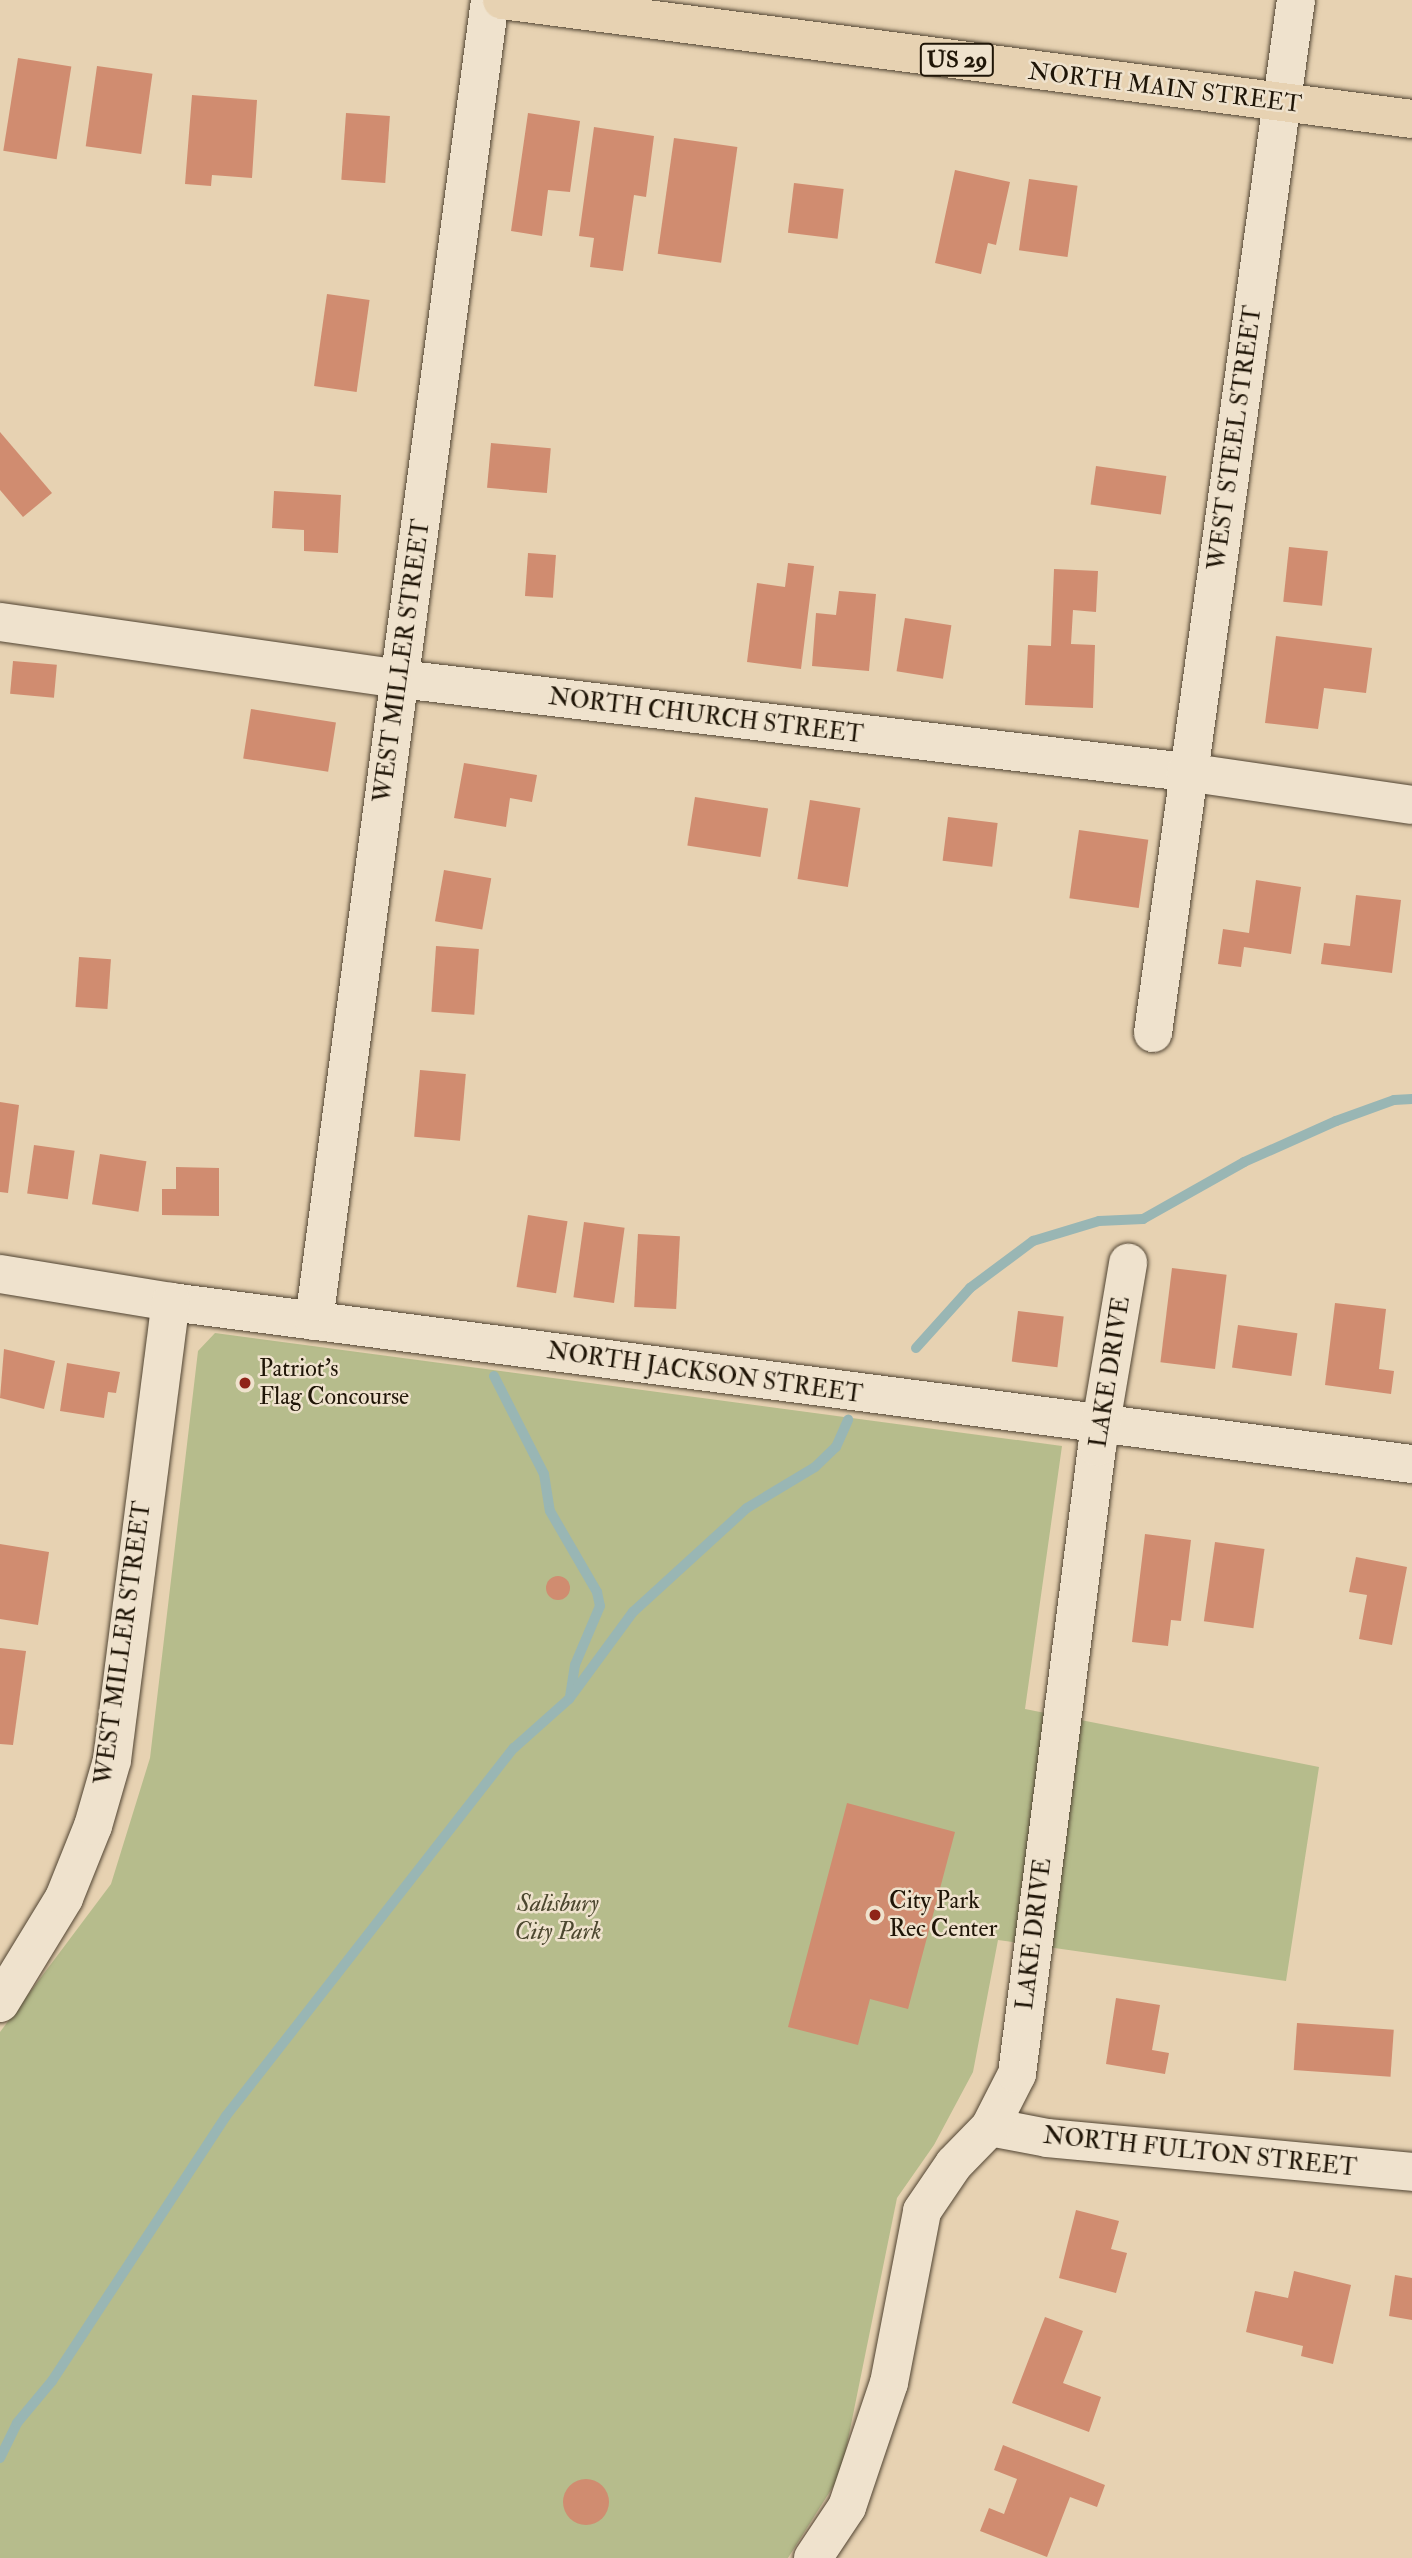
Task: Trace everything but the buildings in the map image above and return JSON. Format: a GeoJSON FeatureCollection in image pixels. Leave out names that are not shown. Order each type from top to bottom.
{"type":"FeatureCollection","features":[{"type":"Feature","properties":{"kind":"main road","name":"NORTH MAIN STREET"},"geometry":{"type":"LineString","coordinates":[[502,0],[1412,119]]}},
{"type":"Feature","properties":{"kind":"street","name":"WEST MILLER STREET"},"geometry":{"type":"LineString","coordinates":[[314,1321],[490,0]]}},
{"type":"Feature","properties":{"kind":"street","name":"WEST STEEL STREET"},"geometry":{"type":"LineString","coordinates":[[1186,772],[1284,104],[1296,0]]}},
{"type":"Feature","properties":{"kind":"street","name":"NORTH CHURCH STREET"},"geometry":{"type":"LineString","coordinates":[[0,622],[400,679],[1186,772],[1412,805]]}},
{"type":"Feature","properties":{"kind":"street"},"geometry":{"type":"LineString","coordinates":[[1153,1033],[1186,772]]}},
{"type":"Feature","properties":{"kind":"street","name":"LAKE DRIVE"},"geometry":{"type":"LineString","coordinates":[[813,2558],[847,2507],[889,2383],[922,2211],[954,2164],[989,2127],[1017,2074],[1100,1425],[1128,1264]]}},
{"type":"Feature","properties":{"kind":"street","name":"NORTH JACKSON STREET"},"geometry":{"type":"LineString","coordinates":[[0,1274],[171,1302],[1412,1464]]}},
{"type":"Feature","properties":{"kind":"street","name":"WEST MILLER STREET"},"geometry":{"type":"LineString","coordinates":[[0,2003],[64,1898],[112,1760],[171,1302]]}},
{"type":"Feature","properties":{"kind":"street","name":"NORTH FULTON STREET"},"geometry":{"type":"LineString","coordinates":[[989,2127],[1047,2138],[1412,2172]]}},
{"type":"Feature","properties":{"kind":"green space","name":"Salisbury City Park"},"geometry":{"type":"Polygon","coordinates":[[[215,1333],[1062,1446],[1025,1709],[1319,1767],[1286,1981],[998,1940],[973,2072],[934,2145],[897,2198],[841,2474],[788,2558],[0,2558],[0,2032],[111,1884],[150,1758],[198,1351],[215,1333]]]}},
{"type":"Feature","properties":{"kind":"waterway"},"geometry":{"type":"LineString","coordinates":[[916,1348],[970,1288],[1033,1241],[1099,1221],[1143,1219],[1244,1162],[1336,1121],[1394,1100],[1412,1099]]}},
{"type":"Feature","properties":{"kind":"waterway"},"geometry":{"type":"LineString","coordinates":[[494,1376],[544,1474],[550,1511],[597,1592],[600,1606],[575,1665],[570,1695]]}},
{"type":"Feature","properties":{"kind":"waterway"},"geometry":{"type":"LineString","coordinates":[[0,2458],[17,2423],[52,2381],[226,2116],[514,1748],[569,1699],[633,1612],[747,1508],[815,1467],[836,1447],[848,1420]]}},
{"type":"Feature","properties":{"kind":"place","name":"Patriot’s Flag Concourse"},"geometry":{"type":"Point","coordinates":[245,1383]}},
{"type":"Feature","properties":{"kind":"place","name":"City Park Rec Center"},"geometry":{"type":"Point","coordinates":[875,1915]}}]}
